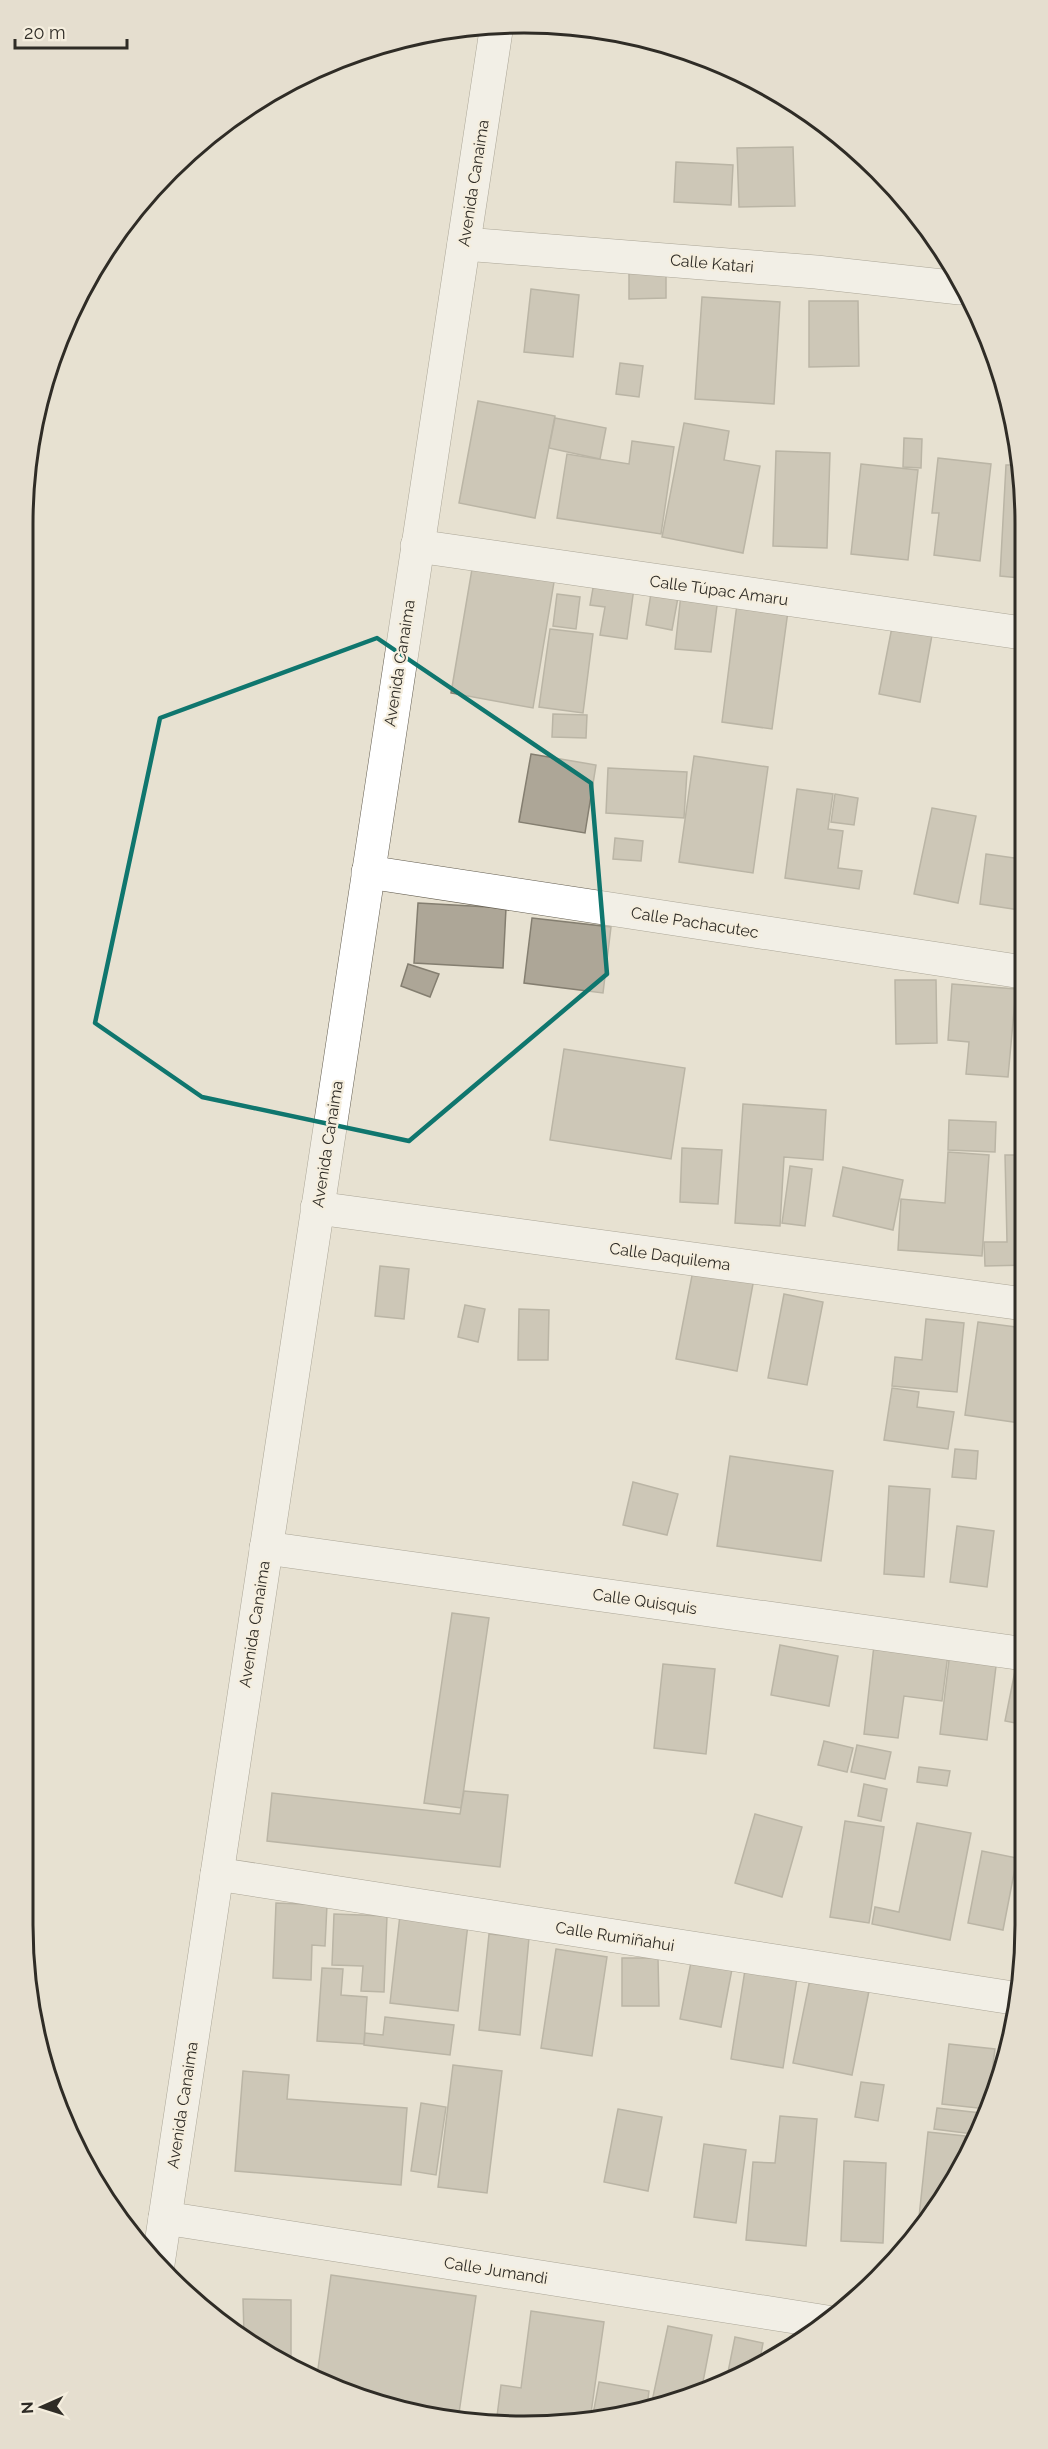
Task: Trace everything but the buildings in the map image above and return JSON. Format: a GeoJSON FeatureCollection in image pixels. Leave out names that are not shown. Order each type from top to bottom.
{"type":"FeatureCollection","features":[{"type":"Feature","properties":{"kind":"street","name":"Avenida Canaima"},"geometry":{"type":"LineString","coordinates":[[160,2254],[496,34]]}},
{"type":"Feature","properties":{"kind":"street","name":"Calle Katari"},"geometry":{"type":"LineString","coordinates":[[464,244],[816,272],[954,287]]}},
{"type":"Feature","properties":{"kind":"street","name":"Calle Túpac Amaru"},"geometry":{"type":"LineString","coordinates":[[417,546],[1015,632]]}},
{"type":"Feature","properties":{"kind":"street","name":"Calle Pachacutec"},"geometry":{"type":"LineString","coordinates":[[368,872],[1015,971]]}},
{"type":"Feature","properties":{"kind":"street","name":"Calle Daquilema"},"geometry":{"type":"LineString","coordinates":[[317,1208],[1015,1303]]}},
{"type":"Feature","properties":{"kind":"street","name":"Calle Quisquis"},"geometry":{"type":"LineString","coordinates":[[266,1548],[1015,1653]]}},
{"type":"Feature","properties":{"kind":"street","name":"Calle Rumiñahui"},"geometry":{"type":"LineString","coordinates":[[217,1874],[1010,1997]]}},
{"type":"Feature","properties":{"kind":"street","name":"Calle Jumandi"},"geometry":{"type":"LineString","coordinates":[[165,2218],[815,2320]]}},
{"type":"Feature","properties":{"kind":"highlighted area"},"geometry":{"type":"Polygon","coordinates":[[[377,638],[591,783],[607,974],[409,1141],[202,1097],[95,1023],[160,718],[377,638]]]}}]}
